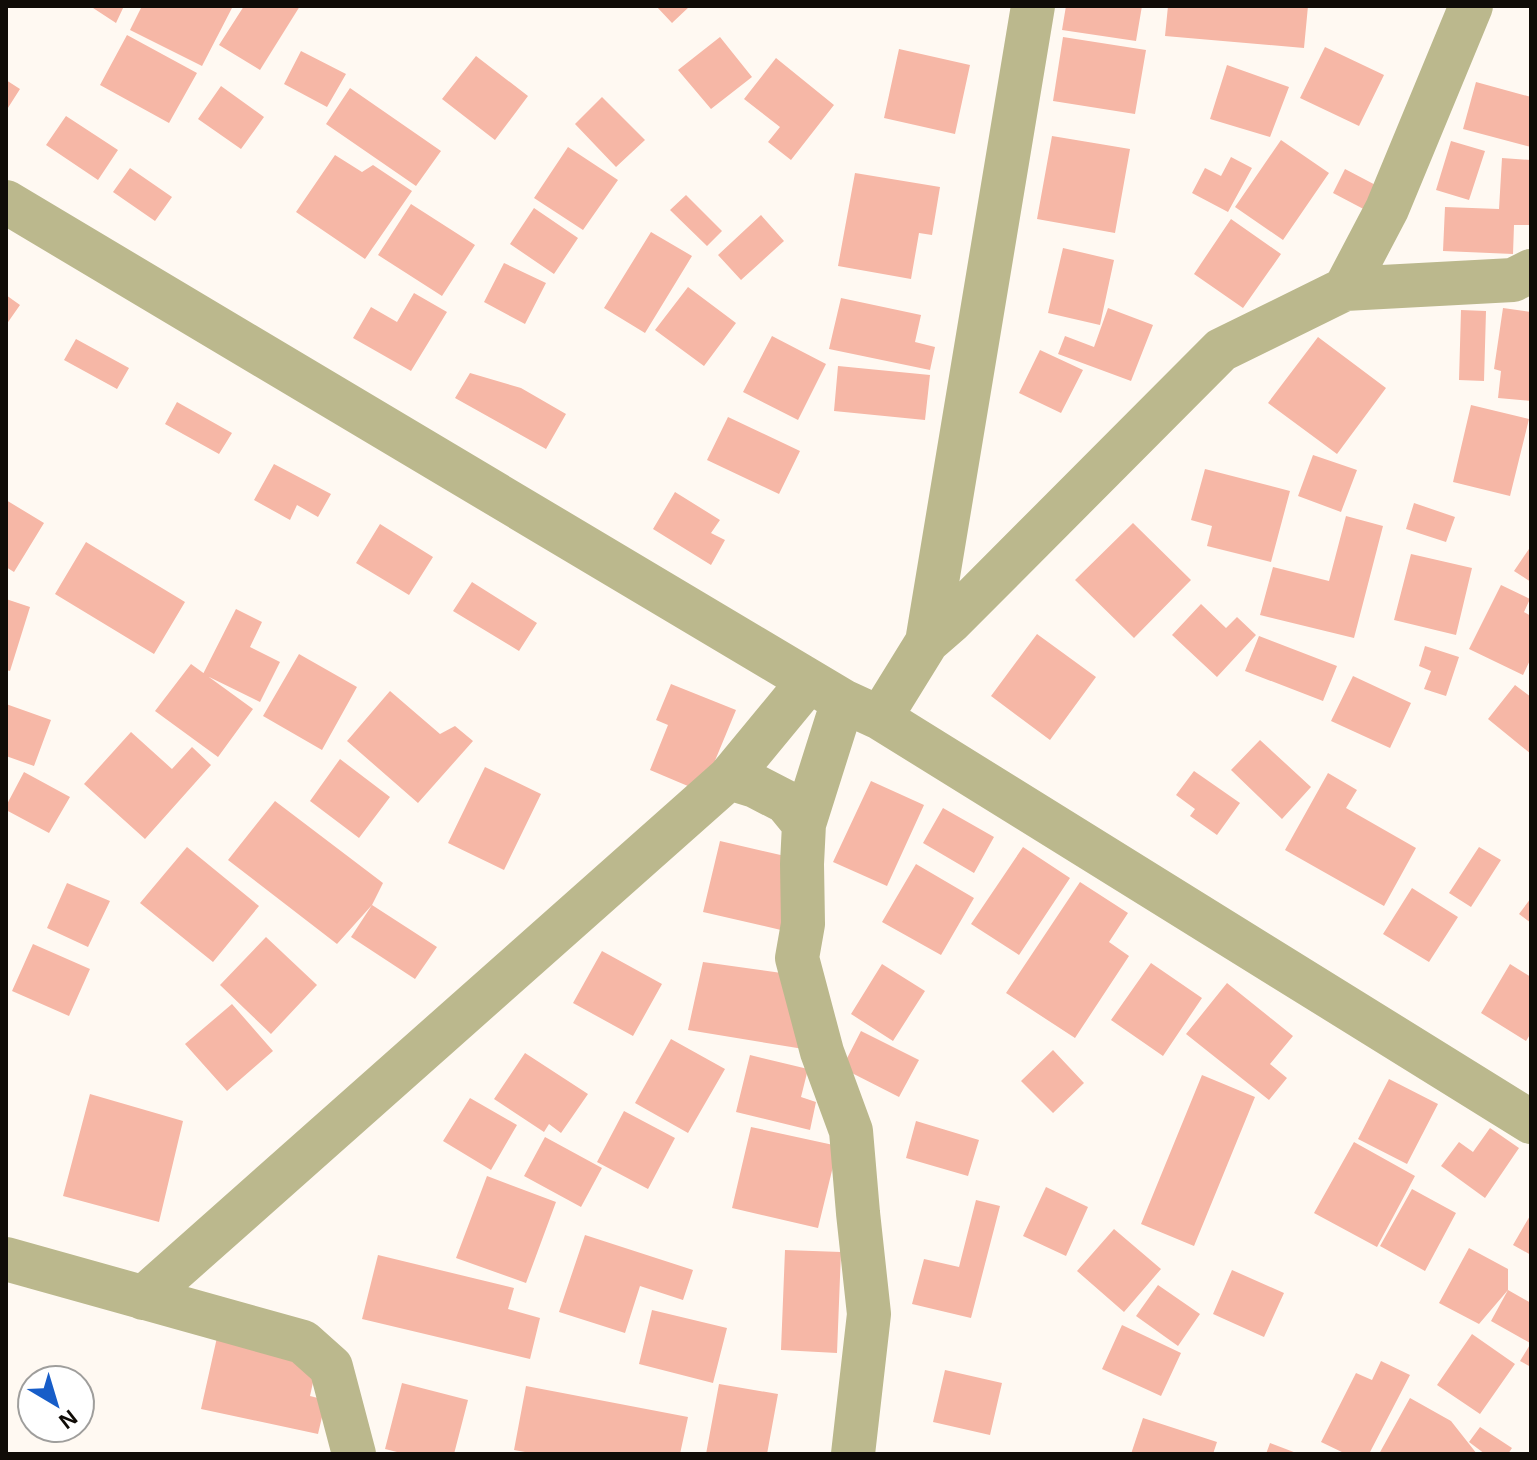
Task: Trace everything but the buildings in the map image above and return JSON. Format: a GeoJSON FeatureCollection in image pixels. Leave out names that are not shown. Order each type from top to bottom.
{"type":"FeatureCollection","features":[{"type":"Feature","properties":{"kind":"street"},"geometry":{"type":"LineString","coordinates":[[927,642],[1033,6]]}},
{"type":"Feature","properties":{"kind":"street"},"geometry":{"type":"LineString","coordinates":[[1345,289],[1387,209],[1471,6]]}},
{"type":"Feature","properties":{"kind":"street"},"geometry":{"type":"LineString","coordinates":[[6,202],[844,700],[1531,1122]]}},
{"type":"Feature","properties":{"kind":"street"},"geometry":{"type":"LineString","coordinates":[[143,1298],[729,778],[927,642],[1221,350],[1345,289],[1513,280],[1531,271]]}},
{"type":"Feature","properties":{"kind":"street"},"geometry":{"type":"LineString","coordinates":[[844,700],[804,824],[803,924],[797,958],[822,1052],[851,1131],[869,1314],[853,1454]]}},
{"type":"Feature","properties":{"kind":"street"},"geometry":{"type":"LineString","coordinates":[[729,778],[755,786],[786,802],[804,824]]}},
{"type":"Feature","properties":{"kind":"street"},"geometry":{"type":"LineString","coordinates":[[6,1259],[303,1342],[331,1367],[354,1454]]}}]}
